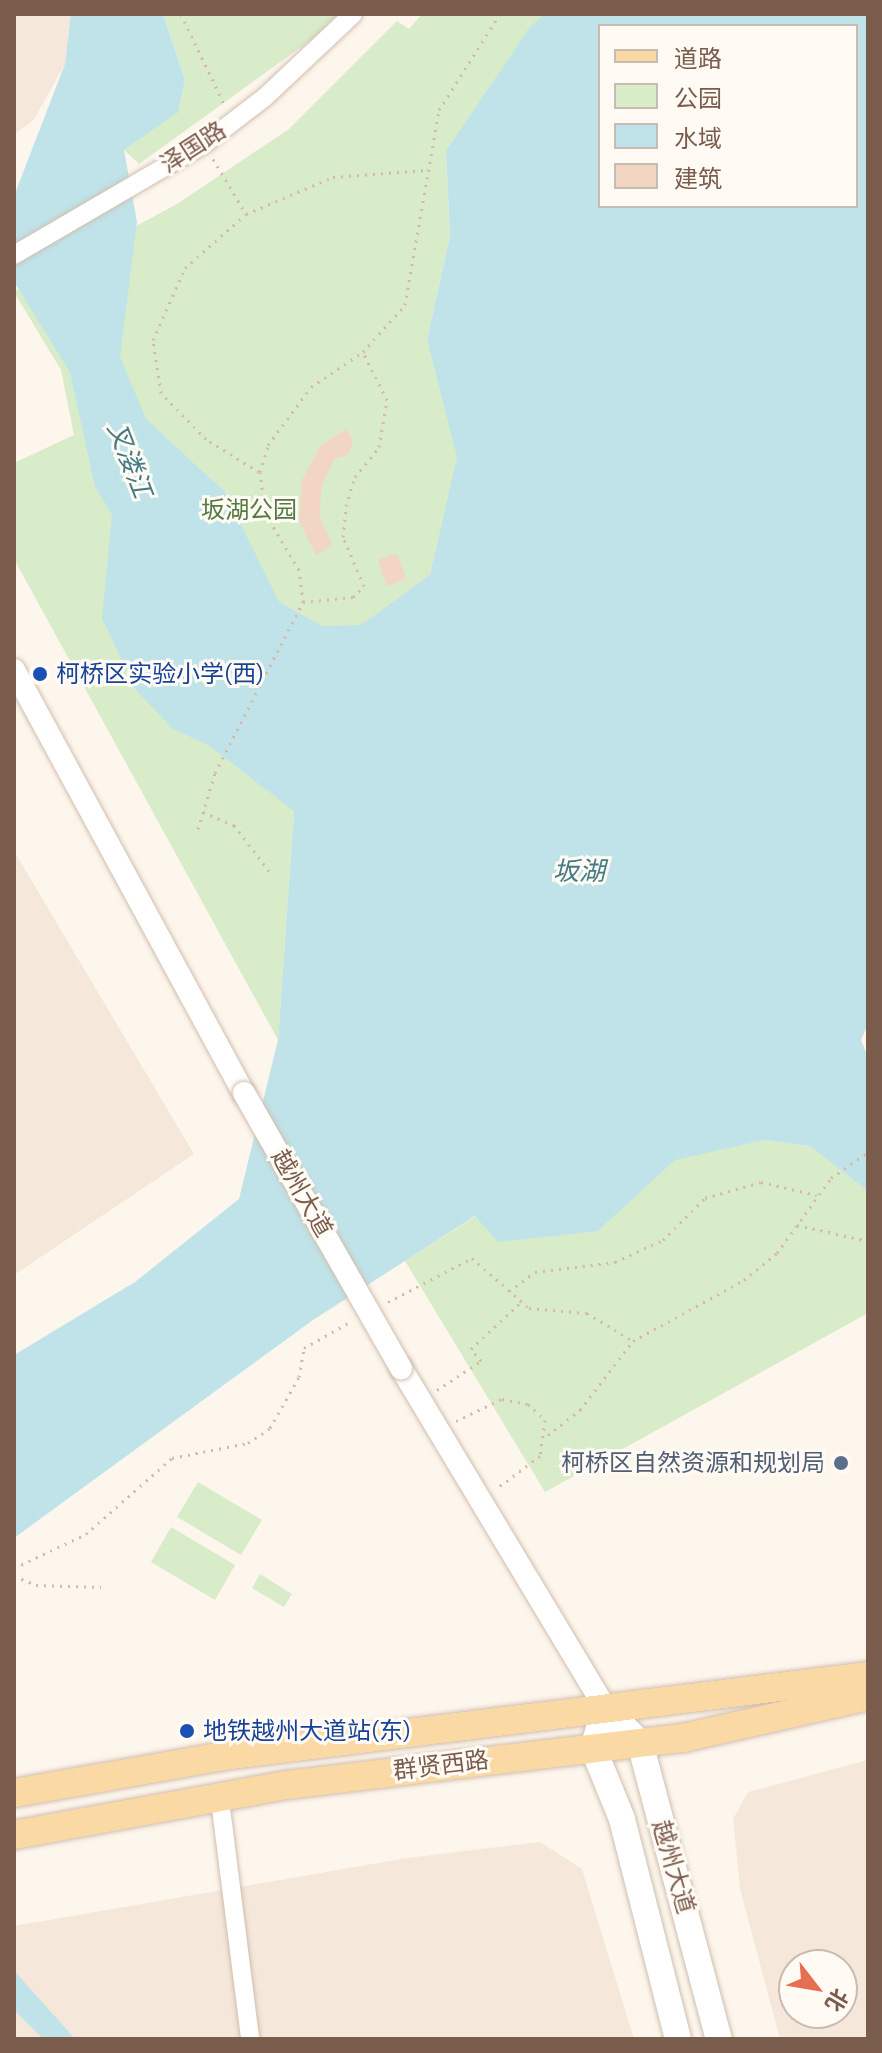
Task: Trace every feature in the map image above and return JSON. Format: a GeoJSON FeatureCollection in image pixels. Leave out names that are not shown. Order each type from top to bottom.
{"type":"FeatureCollection","features":[{"type":"Feature","properties":{"kind":"main road","name":"群贤西路"},"geometry":{"type":"LineString","coordinates":[[14,1793],[223,1756],[868,1676]]}},
{"type":"Feature","properties":{"kind":"main road","name":"群贤西路"},"geometry":{"type":"LineString","coordinates":[[14,1835],[220,1800],[640,1743],[868,1696]]}},
{"type":"Feature","properties":{"kind":"main road","name":"越州大道"},"geometry":{"type":"LineString","coordinates":[[605,1708],[640,1743],[719,2039]]}},
{"type":"Feature","properties":{"kind":"main road"},"geometry":{"type":"LineString","coordinates":[[593,1748],[605,1708]]}},
{"type":"Feature","properties":{"kind":"main road","name":"越州大道"},"geometry":{"type":"LineString","coordinates":[[593,1748],[622,1819],[678,2039]]}},
{"type":"Feature","properties":{"kind":"street","name":"泽国路"},"geometry":{"type":"LineString","coordinates":[[14,255],[204,144],[353,14]]}},
{"type":"Feature","properties":{"kind":"street","name":"越州大道"},"geometry":{"type":"LineString","coordinates":[[14,670],[244,1093],[401,1368],[605,1708]]}},
{"type":"Feature","properties":{"kind":"street"},"geometry":{"type":"LineString","coordinates":[[220,1800],[250,2039]]}},
{"type":"Feature","properties":{"kind":"path"},"geometry":{"type":"LineString","coordinates":[[181,14],[232,122]]}},
{"type":"Feature","properties":{"kind":"path"},"geometry":{"type":"LineString","coordinates":[[198,829],[215,773],[303,602],[299,570],[265,513],[260,472],[283,418],[311,387],[363,352],[405,305],[426,170],[439,110],[500,14]]}},
{"type":"Feature","properties":{"kind":"path"},"geometry":{"type":"LineString","coordinates":[[204,144],[246,214]]}},
{"type":"Feature","properties":{"kind":"path"},"geometry":{"type":"LineString","coordinates":[[260,472],[206,439],[161,393],[153,340],[185,268],[246,214],[333,177],[426,170]]}},
{"type":"Feature","properties":{"kind":"path"},"geometry":{"type":"LineString","coordinates":[[303,602],[353,597],[364,586],[343,537],[346,506],[355,477],[379,447],[387,400],[363,352]]}},
{"type":"Feature","properties":{"kind":"path"},"geometry":{"type":"LineString","coordinates":[[203,812],[234,825],[272,875]]}},
{"type":"Feature","properties":{"kind":"path"},"geometry":{"type":"LineString","coordinates":[[480,1500],[540,1456],[548,1436],[580,1410],[633,1341],[744,1280],[797,1225],[831,1178],[868,1152]]}},
{"type":"Feature","properties":{"kind":"path"},"geometry":{"type":"LineString","coordinates":[[508,1292],[535,1272],[615,1262],[663,1240],[705,1198],[761,1182],[817,1195]]}},
{"type":"Feature","properties":{"kind":"path"},"geometry":{"type":"LineString","coordinates":[[797,1225],[868,1241]]}},
{"type":"Feature","properties":{"kind":"path"},"geometry":{"type":"LineString","coordinates":[[373,1309],[472,1258],[529,1308],[587,1313],[633,1341]]}},
{"type":"Feature","properties":{"kind":"path"},"geometry":{"type":"LineString","coordinates":[[421,1401],[481,1361],[471,1349],[521,1302]]}},
{"type":"Feature","properties":{"kind":"path"},"geometry":{"type":"LineString","coordinates":[[14,1568],[86,1534],[172,1458],[248,1443],[270,1428],[299,1377],[304,1348],[359,1317]]}},
{"type":"Feature","properties":{"kind":"path"},"geometry":{"type":"LineString","coordinates":[[438,1430],[502,1399],[528,1404],[545,1420],[548,1436]]}},
{"type":"Feature","properties":{"kind":"path"},"geometry":{"type":"LineString","coordinates":[[14,1576],[36,1585],[101,1587]]}},
{"type":"Feature","properties":{"kind":"shaded area"},"geometry":{"type":"Polygon","coordinates":[[[14,14],[71,14],[65,64],[33,121],[14,134],[14,14]]]}},
{"type":"Feature","properties":{"kind":"shaded area"},"geometry":{"type":"Polygon","coordinates":[[[14,851],[194,1154],[14,1275],[14,851]]]}},
{"type":"Feature","properties":{"kind":"shaded area"},"geometry":{"type":"Polygon","coordinates":[[[868,1760],[868,2039],[780,2039],[740,1889],[733,1819],[748,1792],[868,1760]]]}},
{"type":"Feature","properties":{"kind":"shaded area"},"geometry":{"type":"Polygon","coordinates":[[[540,1842],[582,1869],[634,2039],[14,2039],[14,1926],[407,1858],[540,1842]]]}},
{"type":"Feature","properties":{"kind":"green space"},"geometry":{"type":"Polygon","coordinates":[[[163,14],[338,14],[319,34],[139,164],[124,150],[178,111],[185,80],[163,14]]]}},
{"type":"Feature","properties":{"kind":"green space","name":"坂湖公园"},"geometry":{"type":"Polygon","coordinates":[[[422,14],[545,14],[446,151],[450,236],[427,340],[458,457],[430,575],[294,811],[278,1040],[14,559],[14,463],[74,435],[61,370],[14,292],[177,204],[289,129],[397,21],[409,29],[422,14]]]}},
{"type":"Feature","properties":{"kind":"green space"},"geometry":{"type":"Polygon","coordinates":[[[868,1084],[868,1313],[545,1492],[405,1261],[476,1216],[598,1231],[675,1159],[765,1140],[810,1146],[868,1084]]]}},
{"type":"Feature","properties":{"kind":"green space"},"geometry":{"type":"Polygon","coordinates":[[[198,1482],[262,1520],[241,1555],[177,1517],[198,1482]]]}},
{"type":"Feature","properties":{"kind":"green space"},"geometry":{"type":"Polygon","coordinates":[[[171,1527],[235,1565],[215,1600],[151,1562],[171,1527]]]}},
{"type":"Feature","properties":{"kind":"green space"},"geometry":{"type":"Polygon","coordinates":[[[260,1574],[292,1594],[284,1607],[252,1588],[260,1574]]]}},
{"type":"Feature","properties":{"kind":"water","name":"坂湖"},"geometry":{"type":"Polygon","coordinates":[[[71,14],[163,14],[185,80],[178,112],[124,150],[137,222],[120,357],[146,419],[225,492],[279,602],[322,626],[361,625],[430,575],[457,457],[427,340],[450,236],[446,151],[530,27],[545,14],[868,14],[868,1024],[861,1040],[868,1057],[868,1191],[810,1146],[765,1140],[675,1160],[598,1231],[498,1242],[475,1216],[313,1320],[14,1538],[14,1355],[135,1282],[239,1199],[278,1040],[294,811],[208,745],[173,729],[135,689],[102,618],[112,515],[95,487],[70,372],[14,282],[14,196],[65,64],[71,14]]]}},
{"type":"Feature","properties":{"kind":"water"},"geometry":{"type":"Polygon","coordinates":[[[14,1971],[75,2039],[43,2039],[14,2010],[14,1971]]]}},
{"type":"Feature","properties":{"kind":"building"},"geometry":{"type":"Polygon","coordinates":[[[347,429],[353,441],[348,455],[334,459],[322,485],[319,515],[332,545],[316,555],[299,521],[302,480],[321,445],[347,429]]]}},
{"type":"Feature","properties":{"kind":"building"},"geometry":{"type":"Polygon","coordinates":[[[397,553],[406,579],[387,586],[378,560],[397,553]]]}},
{"type":"Feature","properties":{"kind":"place","name":"柯桥区实验小学(西)"},"geometry":{"type":"Point","coordinates":[40,674]}},
{"type":"Feature","properties":{"kind":"place","name":"柯桥区自然资源和规划局"},"geometry":{"type":"Point","coordinates":[841,1463]}},
{"type":"Feature","properties":{"kind":"place","name":"地铁越州大道站(东)"},"geometry":{"type":"Point","coordinates":[187,1731]}},
{"type":"Feature","properties":{"kind":"water label","name":"叉溇江"},"geometry":{"type":"Point","coordinates":[130,460]}}]}
